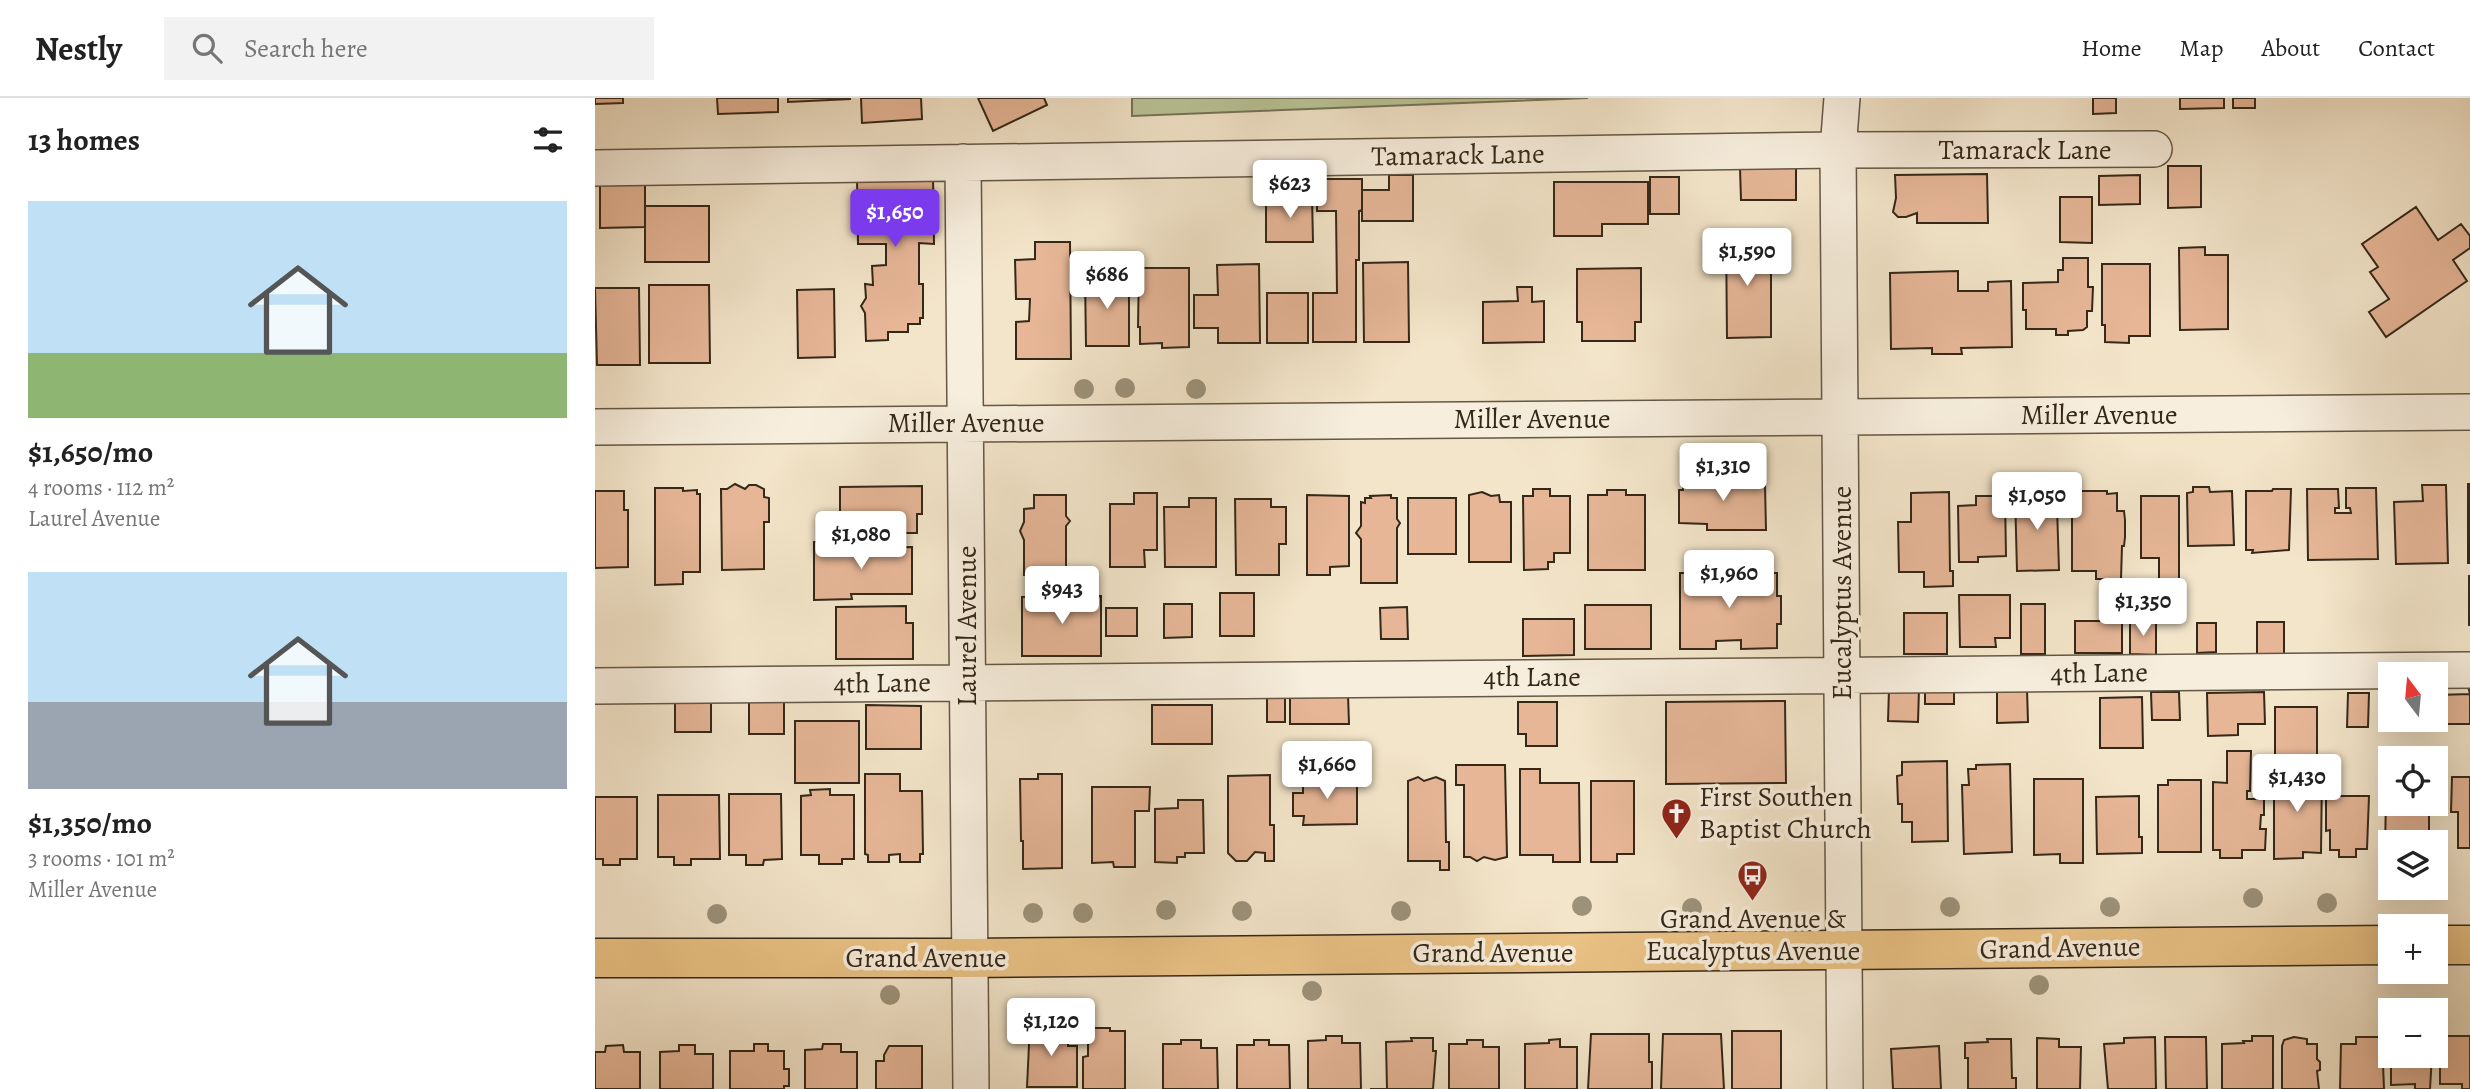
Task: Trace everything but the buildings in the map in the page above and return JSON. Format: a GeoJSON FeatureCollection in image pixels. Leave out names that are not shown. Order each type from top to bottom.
{"type":"FeatureCollection","features":[{"type":"Feature","properties":{"kind":"main road","name":"Grand Avenue"},"geometry":{"type":"LineString","coordinates":[[595,958],[969,958],[2378,945]]}},
{"type":"Feature","properties":{"kind":"main road"},"geometry":{"type":"LineString","coordinates":[[2448,945],[2470,945]]}},
{"type":"Feature","properties":{"kind":"street","name":"Eucalyptus Avenue"},"geometry":{"type":"LineString","coordinates":[[1842,98],[1838,150],[1845,1089]]}},
{"type":"Feature","properties":{"kind":"street","name":"Tamarack Lane"},"geometry":{"type":"LineString","coordinates":[[595,168],[1838,150],[2154,149]]}},
{"type":"Feature","properties":{"kind":"street","name":"Laurel Avenue"},"geometry":{"type":"LineString","coordinates":[[963,162],[971,1089]]}},
{"type":"Feature","properties":{"kind":"street","name":"Miller Avenue"},"geometry":{"type":"LineString","coordinates":[[595,426],[2470,412]]}},
{"type":"Feature","properties":{"kind":"street","name":"4th Lane"},"geometry":{"type":"LineString","coordinates":[[595,686],[2470,670]]}},
{"type":"Feature","properties":{"kind":"green space"},"geometry":{"type":"Polygon","coordinates":[[[1132,98],[1588,98],[1132,116],[1132,98]]]}},
{"type":"Feature","properties":{"kind":"place","name":"First Southen Baptist Church"},"geometry":{"type":"Point","coordinates":[1676,840]}},
{"type":"Feature","properties":{"kind":"place","name":"Grand Avenue & Eucalyptus Avenue"},"geometry":{"type":"Point","coordinates":[1753,902]}}]}
